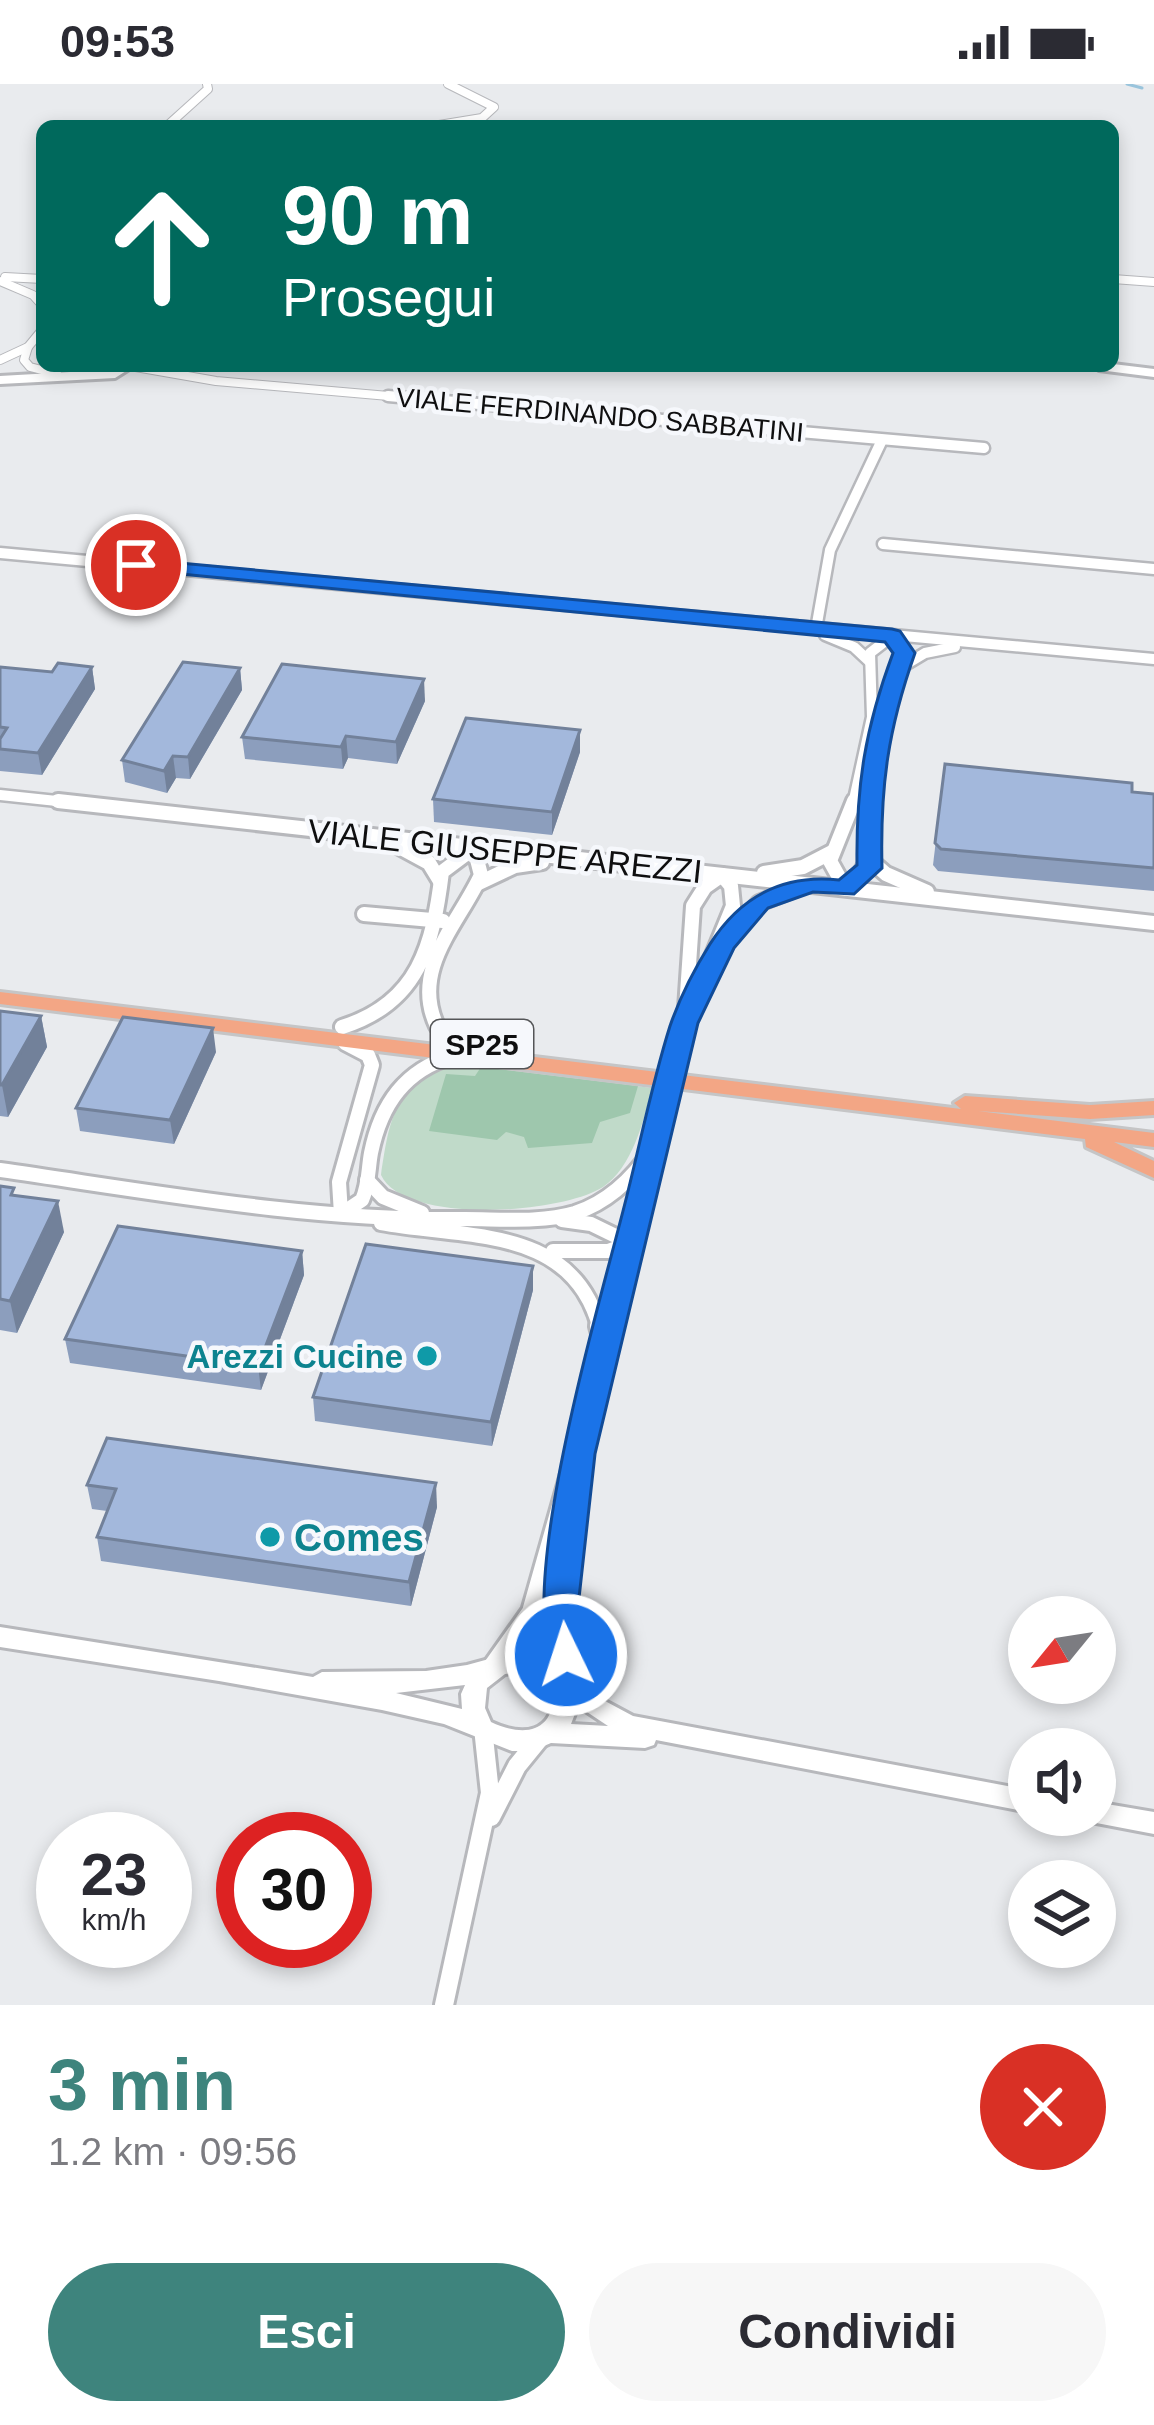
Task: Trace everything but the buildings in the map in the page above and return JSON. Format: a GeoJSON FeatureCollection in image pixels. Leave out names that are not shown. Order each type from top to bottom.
{"type":"FeatureCollection","features":[{"type":"Feature","properties":{"kind":"main road","name":"SP25"},"geometry":{"type":"LineString","coordinates":[[0,985],[464,1048],[965,1109],[1154,1126]]}},
{"type":"Feature","properties":{"kind":"main road","name":"SP25"},"geometry":{"type":"LineString","coordinates":[[0,998],[338,1032]]}},
{"type":"Feature","properties":{"kind":"main road"},"geometry":{"type":"LineString","coordinates":[[965,1109],[1010,1102],[1090,1112],[1154,1108]]}},
{"type":"Feature","properties":{"kind":"main road","name":"SP25"},"geometry":{"type":"LineString","coordinates":[[965,1109],[1154,1140]]}},
{"type":"Feature","properties":{"kind":"main road"},"geometry":{"type":"LineString","coordinates":[[965,1109],[1106,1145],[1154,1170]]}},
{"type":"Feature","properties":{"kind":"street"},"geometry":{"type":"LineString","coordinates":[[173,120],[208,89],[207,84]]}},
{"type":"Feature","properties":{"kind":"street"},"geometry":{"type":"LineString","coordinates":[[448,84],[494,107],[482,118],[470,120]]}},
{"type":"Feature","properties":{"kind":"street"},"geometry":{"type":"LineString","coordinates":[[0,279],[36,282]]}},
{"type":"Feature","properties":{"kind":"street"},"geometry":{"type":"LineString","coordinates":[[0,279],[36,298]]}},
{"type":"Feature","properties":{"kind":"street"},"geometry":{"type":"LineString","coordinates":[[1119,279],[1154,282]]}},
{"type":"Feature","properties":{"kind":"street"},"geometry":{"type":"LineString","coordinates":[[33,295],[36,291]]}},
{"type":"Feature","properties":{"kind":"street"},"geometry":{"type":"LineString","coordinates":[[36,337],[24,360],[36,369]]}},
{"type":"Feature","properties":{"kind":"street"},"geometry":{"type":"LineString","coordinates":[[0,360],[28,347]]}},
{"type":"Feature","properties":{"kind":"street"},"geometry":{"type":"LineString","coordinates":[[1119,369],[1154,373]]}},
{"type":"Feature","properties":{"kind":"street"},"geometry":{"type":"LineString","coordinates":[[49,372],[57,374]]}},
{"type":"Feature","properties":{"kind":"street"},"geometry":{"type":"LineString","coordinates":[[6,380],[76,372]]}},
{"type":"Feature","properties":{"kind":"street"},"geometry":{"type":"LineString","coordinates":[[6,380],[78,372]]}},
{"type":"Feature","properties":{"kind":"street"},"geometry":{"type":"LineString","coordinates":[[118,372],[215,381]]}},
{"type":"Feature","properties":{"kind":"street"},"geometry":{"type":"LineString","coordinates":[[163,372],[215,381]]}},
{"type":"Feature","properties":{"kind":"street","name":"VIALE FERDINANDO SABBATINI"},"geometry":{"type":"LineString","coordinates":[[215,381],[984,448]]}},
{"type":"Feature","properties":{"kind":"street"},"geometry":{"type":"LineString","coordinates":[[816,628],[830,550],[882,440]]}},
{"type":"Feature","properties":{"kind":"street"},"geometry":{"type":"LineString","coordinates":[[883,544],[1154,569]]}},
{"type":"Feature","properties":{"kind":"street"},"geometry":{"type":"LineString","coordinates":[[0,554],[1154,659]]}},
{"type":"Feature","properties":{"kind":"street"},"geometry":{"type":"LineString","coordinates":[[754,623],[825,635],[854,647],[869,661]]}},
{"type":"Feature","properties":{"kind":"street"},"geometry":{"type":"LineString","coordinates":[[892,636],[904,653],[880,718],[868,796],[871,861],[862,876],[845,888],[832,870],[832,852],[857,794],[872,717],[869,661],[873,648],[892,636]]}},
{"type":"Feature","properties":{"kind":"street"},"geometry":{"type":"LineString","coordinates":[[899,668],[939,649],[1019,647]]}},
{"type":"Feature","properties":{"kind":"street","name":"VIALE GIUSEPPE AREZZI"},"geometry":{"type":"LineString","coordinates":[[0,795],[1154,923]]}},
{"type":"Feature","properties":{"kind":"street"},"geometry":{"type":"LineString","coordinates":[[341,1214],[362,1200],[376,1128],[393,1093],[428,1063],[464,1048],[436,1026],[427,1004],[445,921],[438,872],[418,855],[366,836]]}},
{"type":"Feature","properties":{"kind":"street"},"geometry":{"type":"LineString","coordinates":[[338,1032],[395,1004],[445,921],[475,886],[482,872],[474,848],[447,865],[441,883]]}},
{"type":"Feature","properties":{"kind":"street"},"geometry":{"type":"LineString","coordinates":[[693,906],[705,887],[727,875],[786,871],[832,852]]}},
{"type":"Feature","properties":{"kind":"street"},"geometry":{"type":"LineString","coordinates":[[475,886],[531,862],[592,861]]}},
{"type":"Feature","properties":{"kind":"street"},"geometry":{"type":"LineString","coordinates":[[871,861],[904,884],[955,901]]}},
{"type":"Feature","properties":{"kind":"street"},"geometry":{"type":"LineString","coordinates":[[444,2005],[484,1832],[491,1773],[471,1701],[479,1679],[532,1612],[605,1354],[685,1023],[693,906],[682,883],[664,868]]}},
{"type":"Feature","properties":{"kind":"street"},"geometry":{"type":"LineString","coordinates":[[705,980],[733,906],[727,875]]}},
{"type":"Feature","properties":{"kind":"street"},"geometry":{"type":"LineString","coordinates":[[685,1023],[733,928],[759,903],[788,889],[813,885]]}},
{"type":"Feature","properties":{"kind":"street"},"geometry":{"type":"LineString","coordinates":[[364,914],[445,921]]}},
{"type":"Feature","properties":{"kind":"street"},"geometry":{"type":"LineString","coordinates":[[338,1032],[373,1066],[338,1179],[335,1195],[341,1214]]}},
{"type":"Feature","properties":{"kind":"street"},"geometry":{"type":"LineString","coordinates":[[548,1218],[581,1211],[614,1194],[652,1150]]}},
{"type":"Feature","properties":{"kind":"street"},"geometry":{"type":"LineString","coordinates":[[0,1170],[341,1214],[548,1218],[591,1224],[630,1243]]}},
{"type":"Feature","properties":{"kind":"street"},"geometry":{"type":"LineString","coordinates":[[286,1208],[319,1197],[338,1179]]}},
{"type":"Feature","properties":{"kind":"street"},"geometry":{"type":"LineString","coordinates":[[367,1180],[400,1206],[469,1220]]}},
{"type":"Feature","properties":{"kind":"street"},"geometry":{"type":"LineString","coordinates":[[341,1214],[548,1250],[608,1252],[630,1243]]}},
{"type":"Feature","properties":{"kind":"street"},"geometry":{"type":"LineString","coordinates":[[548,1250],[580,1275],[593,1294],[605,1354]]}},
{"type":"Feature","properties":{"kind":"street"},"geometry":{"type":"LineString","coordinates":[[484,1832],[507,1783],[566,1712],[569,1681],[560,1607],[578,1454]]}},
{"type":"Feature","properties":{"kind":"street"},"geometry":{"type":"LineString","coordinates":[[0,1637],[287,1681],[481,1725],[509,1741],[545,1736],[704,1742]]}},
{"type":"Feature","properties":{"kind":"street"},"geometry":{"type":"LineString","coordinates":[[287,1681],[446,1682],[528,1660],[569,1681],[597,1708],[629,1725],[1008,1797]]}},
{"type":"Feature","properties":{"kind":"street"},"geometry":{"type":"LineString","coordinates":[[1116,1817],[1154,1823]]}},
{"type":"Feature","properties":{"kind":"green space"},"geometry":{"type":"Polygon","coordinates":[[[455,1063],[652,1088],[629,1156],[603,1187],[554,1204],[450,1208],[395,1191],[381,1175],[398,1106],[419,1082],[455,1063]]]}},
{"type":"Feature","properties":{"kind":"green space"},"geometry":{"type":"Polygon","coordinates":[[[481,1067],[638,1086],[630,1113],[600,1122],[592,1143],[528,1148],[524,1137],[506,1132],[497,1140],[429,1131],[446,1074],[475,1076],[481,1067]]]}},
{"type":"Feature","properties":{"kind":"waterway"},"geometry":{"type":"LineString","coordinates":[[1127,84],[1142,88]]}},
{"type":"Feature","properties":{"kind":"place","name":"Arezzi Cucine"},"geometry":{"type":"Point","coordinates":[427,1356]}},
{"type":"Feature","properties":{"kind":"place","name":"Comes"},"geometry":{"type":"Point","coordinates":[270,1537]}},
{"type":"Feature","properties":{"kind":"route"},"geometry":{"type":"LineString","coordinates":[[136,565],[892,636],[904,653],[880,718],[868,796],[869,868],[845,888],[788,889],[759,903],[733,928],[685,1023],[578,1454],[560,1607],[566,1655]]}}]}
